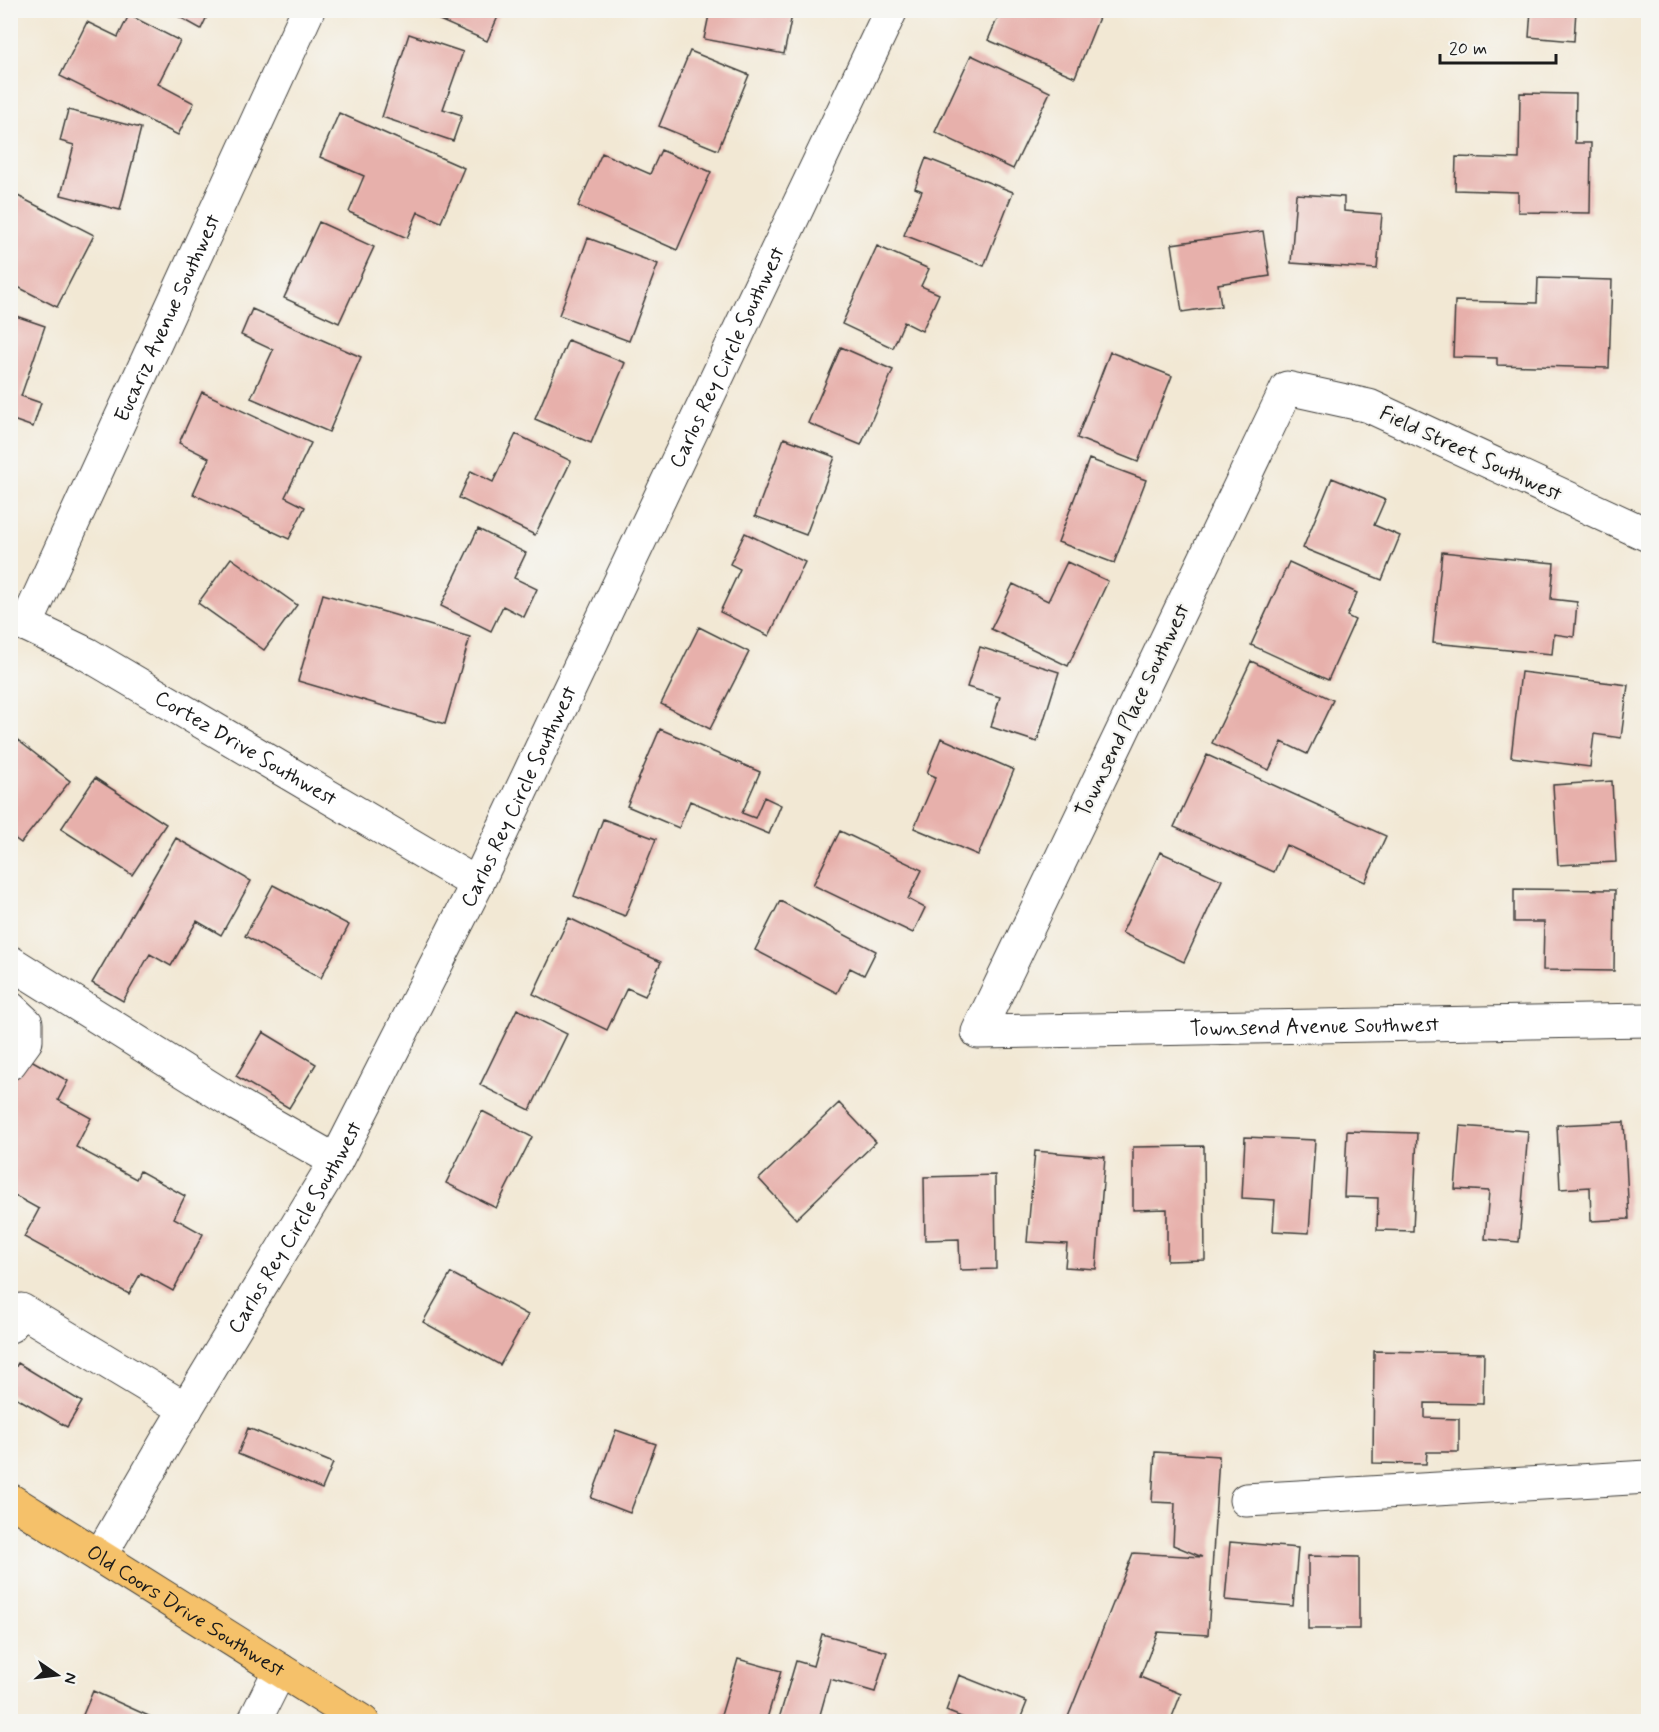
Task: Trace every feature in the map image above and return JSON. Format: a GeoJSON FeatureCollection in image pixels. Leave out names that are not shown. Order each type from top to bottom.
{"type":"FeatureCollection","features":[{"type":"Feature","properties":{"kind":"main road","name":"Old Coors Drive Southwest"},"geometry":{"type":"LineString","coordinates":[[10,1500],[363,1722]]}},
{"type":"Feature","properties":{"kind":"street","name":"Eucariz Avenue Southwest"},"geometry":{"type":"LineString","coordinates":[[18,621],[308,10]]}},
{"type":"Feature","properties":{"kind":"street","name":"Carlos Rey Circle Southwest"},"geometry":{"type":"LineString","coordinates":[[100,1556],[336,1161],[477,884],[891,10]]}},
{"type":"Feature","properties":{"kind":"street","name":"Field Street Southwest"},"geometry":{"type":"LineString","coordinates":[[1287,388],[1369,406],[1648,535]]}},
{"type":"Feature","properties":{"kind":"street","name":"Townsend Place Southwest"},"geometry":{"type":"LineString","coordinates":[[978,1032],[1287,388]]}},
{"type":"Feature","properties":{"kind":"street","name":"Cortez Drive Southwest"},"geometry":{"type":"LineString","coordinates":[[18,621],[87,654],[477,884]]}},
{"type":"Feature","properties":{"kind":"street"},"geometry":{"type":"LineString","coordinates":[[10,962],[238,1105],[336,1161]]}},
{"type":"Feature","properties":{"kind":"street"},"geometry":{"type":"LineString","coordinates":[[10,1008],[26,1023],[26,1041],[10,1063]]}},
{"type":"Feature","properties":{"kind":"street","name":"Townsend Avenue Southwest"},"geometry":{"type":"LineString","coordinates":[[978,1032],[1648,1020]]}},
{"type":"Feature","properties":{"kind":"street"},"geometry":{"type":"LineString","coordinates":[[10,1326],[21,1310],[186,1409]]}},
{"type":"Feature","properties":{"kind":"street"},"geometry":{"type":"LineString","coordinates":[[1246,1500],[1648,1477]]}},
{"type":"Feature","properties":{"kind":"street"},"geometry":{"type":"LineString","coordinates":[[254,1722],[280,1670]]}},
{"type":"Feature","properties":{"kind":"building"},"geometry":{"type":"Polygon","coordinates":[[[167,10],[210,10],[201,29],[167,10]]]}},
{"type":"Feature","properties":{"kind":"building"},"geometry":{"type":"Polygon","coordinates":[[[433,10],[501,10],[487,41],[430,16],[433,10]]]}},
{"type":"Feature","properties":{"kind":"building"},"geometry":{"type":"Polygon","coordinates":[[[710,10],[793,10],[784,54],[704,39],[710,10]]]}},
{"type":"Feature","properties":{"kind":"building"},"geometry":{"type":"Polygon","coordinates":[[[1001,10],[1102,10],[1075,77],[988,40],[1001,10]]]}},
{"type":"Feature","properties":{"kind":"building"},"geometry":{"type":"Polygon","coordinates":[[[1531,10],[1576,10],[1574,41],[1529,37],[1531,10]]]}},
{"type":"Feature","properties":{"kind":"building"},"geometry":{"type":"Polygon","coordinates":[[[129,15],[180,41],[158,84],[194,103],[178,135],[60,76],[87,22],[118,37],[129,15]]]}},
{"type":"Feature","properties":{"kind":"building"},"geometry":{"type":"Polygon","coordinates":[[[409,34],[463,52],[443,109],[462,115],[453,141],[382,117],[409,34]]]}},
{"type":"Feature","properties":{"kind":"building"},"geometry":{"type":"Polygon","coordinates":[[[690,51],[749,75],[718,150],[659,126],[690,51]]]}},
{"type":"Feature","properties":{"kind":"building"},"geometry":{"type":"Polygon","coordinates":[[[971,55],[1050,92],[1013,169],[935,132],[971,55]]]}},
{"type":"Feature","properties":{"kind":"building"},"geometry":{"type":"Polygon","coordinates":[[[1520,93],[1576,94],[1575,143],[1591,143],[1590,213],[1518,212],[1518,192],[1455,190],[1456,157],[1519,159],[1520,93]]]}},
{"type":"Feature","properties":{"kind":"building"},"geometry":{"type":"Polygon","coordinates":[[[68,110],[141,128],[120,210],[61,195],[74,145],[60,141],[68,110]]]}},
{"type":"Feature","properties":{"kind":"building"},"geometry":{"type":"Polygon","coordinates":[[[339,113],[464,168],[441,222],[418,212],[407,238],[349,212],[364,176],[320,157],[339,113]]]}},
{"type":"Feature","properties":{"kind":"building"},"geometry":{"type":"Polygon","coordinates":[[[661,150],[711,172],[677,250],[578,206],[602,153],[650,174],[661,150]]]}},
{"type":"Feature","properties":{"kind":"building"},"geometry":{"type":"Polygon","coordinates":[[[926,158],[1013,192],[984,266],[904,235],[922,191],[915,188],[926,158]]]}},
{"type":"Feature","properties":{"kind":"building"},"geometry":{"type":"Polygon","coordinates":[[[10,192],[94,235],[57,307],[10,283],[10,192]]]}},
{"type":"Feature","properties":{"kind":"building"},"geometry":{"type":"Polygon","coordinates":[[[1296,194],[1344,197],[1344,211],[1382,214],[1377,269],[1291,263],[1296,194]]]}},
{"type":"Feature","properties":{"kind":"building"},"geometry":{"type":"Polygon","coordinates":[[[319,222],[374,247],[339,323],[284,298],[319,222]]]}},
{"type":"Feature","properties":{"kind":"building"},"geometry":{"type":"Polygon","coordinates":[[[1263,231],[1270,276],[1218,284],[1221,306],[1182,312],[1172,244],[1263,231]]]}},
{"type":"Feature","properties":{"kind":"building"},"geometry":{"type":"Polygon","coordinates":[[[588,238],[658,264],[629,341],[559,315],[588,238]]]}},
{"type":"Feature","properties":{"kind":"building"},"geometry":{"type":"Polygon","coordinates":[[[877,246],[929,269],[921,286],[939,294],[922,331],[904,322],[893,348],[842,324],[877,246]]]}},
{"type":"Feature","properties":{"kind":"building"},"geometry":{"type":"Polygon","coordinates":[[[1538,278],[1612,280],[1609,368],[1497,365],[1497,358],[1453,357],[1455,301],[1537,303],[1538,278]]]}},
{"type":"Feature","properties":{"kind":"building"},"geometry":{"type":"Polygon","coordinates":[[[252,309],[361,357],[329,432],[251,398],[273,350],[241,335],[252,309]]]}},
{"type":"Feature","properties":{"kind":"building"},"geometry":{"type":"Polygon","coordinates":[[[10,314],[45,326],[21,396],[41,403],[33,427],[10,419],[10,314]]]}},
{"type":"Feature","properties":{"kind":"building"},"geometry":{"type":"Polygon","coordinates":[[[568,340],[625,363],[591,443],[535,419],[568,340]]]}},
{"type":"Feature","properties":{"kind":"building"},"geometry":{"type":"Polygon","coordinates":[[[841,347],[893,370],[861,445],[808,423],[841,347]]]}},
{"type":"Feature","properties":{"kind":"building"},"geometry":{"type":"Polygon","coordinates":[[[1110,352],[1172,376],[1138,462],[1077,438],[1110,352]]]}},
{"type":"Feature","properties":{"kind":"building"},"geometry":{"type":"Polygon","coordinates":[[[202,392],[311,443],[285,497],[305,507],[289,539],[193,494],[209,458],[179,443],[202,392]]]}},
{"type":"Feature","properties":{"kind":"building"},"geometry":{"type":"Polygon","coordinates":[[[516,434],[571,461],[535,535],[459,498],[471,471],[493,482],[516,434]]]}},
{"type":"Feature","properties":{"kind":"building"},"geometry":{"type":"Polygon","coordinates":[[[784,438],[835,457],[806,535],[755,516],[784,438]]]}},
{"type":"Feature","properties":{"kind":"building"},"geometry":{"type":"Polygon","coordinates":[[[1089,459],[1146,480],[1114,563],[1058,542],[1089,459]]]}},
{"type":"Feature","properties":{"kind":"building"},"geometry":{"type":"Polygon","coordinates":[[[1332,478],[1385,500],[1374,525],[1400,536],[1382,580],[1303,548],[1332,478]]]}},
{"type":"Feature","properties":{"kind":"building"},"geometry":{"type":"Polygon","coordinates":[[[478,529],[526,553],[514,578],[537,589],[524,617],[503,606],[491,631],[441,606],[478,529]]]}},
{"type":"Feature","properties":{"kind":"building"},"geometry":{"type":"Polygon","coordinates":[[[745,533],[805,562],[769,636],[720,612],[740,569],[730,564],[745,533]]]}},
{"type":"Feature","properties":{"kind":"building"},"geometry":{"type":"Polygon","coordinates":[[[1442,552],[1554,563],[1551,599],[1577,602],[1574,637],[1554,634],[1552,654],[1433,643],[1442,552]]]}},
{"type":"Feature","properties":{"kind":"building"},"geometry":{"type":"Polygon","coordinates":[[[231,558],[297,605],[264,650],[198,603],[231,558]]]}},
{"type":"Feature","properties":{"kind":"building"},"geometry":{"type":"Polygon","coordinates":[[[1067,562],[1108,581],[1068,666],[991,629],[1013,584],[1048,601],[1067,562]]]}},
{"type":"Feature","properties":{"kind":"building"},"geometry":{"type":"Polygon","coordinates":[[[1289,562],[1357,593],[1347,616],[1355,620],[1328,680],[1251,645],[1289,562]]]}},
{"type":"Feature","properties":{"kind":"building"},"geometry":{"type":"Polygon","coordinates":[[[323,594],[470,637],[445,724],[298,681],[323,594]]]}},
{"type":"Feature","properties":{"kind":"building"},"geometry":{"type":"Polygon","coordinates":[[[699,627],[749,652],[710,729],[661,704],[699,627]]]}},
{"type":"Feature","properties":{"kind":"building"},"geometry":{"type":"Polygon","coordinates":[[[980,647],[1059,672],[1037,742],[991,727],[1000,697],[967,687],[980,647]]]}},
{"type":"Feature","properties":{"kind":"building"},"geometry":{"type":"Polygon","coordinates":[[[1251,661],[1333,700],[1307,754],[1282,742],[1269,770],[1212,743],[1251,661]]]}},
{"type":"Feature","properties":{"kind":"building"},"geometry":{"type":"Polygon","coordinates":[[[1521,672],[1628,685],[1621,738],[1594,734],[1590,767],[1511,757],[1521,672]]]}},
{"type":"Feature","properties":{"kind":"building"},"geometry":{"type":"Polygon","coordinates":[[[660,729],[760,772],[742,813],[755,818],[764,797],[781,805],[769,834],[690,801],[679,828],[627,806],[660,729]]]}},
{"type":"Feature","properties":{"kind":"building"},"geometry":{"type":"Polygon","coordinates":[[[10,734],[70,781],[21,843],[10,835],[10,734]]]}},
{"type":"Feature","properties":{"kind":"building"},"geometry":{"type":"Polygon","coordinates":[[[941,738],[1014,770],[978,855],[914,828],[936,777],[927,773],[941,738]]]}},
{"type":"Feature","properties":{"kind":"building"},"geometry":{"type":"Polygon","coordinates":[[[1207,755],[1386,836],[1365,882],[1286,845],[1274,872],[1174,827],[1207,755]]]}},
{"type":"Feature","properties":{"kind":"building"},"geometry":{"type":"Polygon","coordinates":[[[95,778],[166,824],[132,875],[61,829],[95,778]]]}},
{"type":"Feature","properties":{"kind":"building"},"geometry":{"type":"Polygon","coordinates":[[[1612,781],[1616,862],[1558,865],[1553,785],[1612,781]]]}},
{"type":"Feature","properties":{"kind":"building"},"geometry":{"type":"Polygon","coordinates":[[[603,819],[656,839],[625,916],[574,896],[603,819]]]}},
{"type":"Feature","properties":{"kind":"building"},"geometry":{"type":"Polygon","coordinates":[[[840,831],[922,870],[908,899],[925,908],[913,933],[813,885],[840,831]]]}},
{"type":"Feature","properties":{"kind":"building"},"geometry":{"type":"Polygon","coordinates":[[[176,838],[251,881],[221,935],[197,921],[171,966],[150,954],[123,1001],[92,983],[176,838]]]}},
{"type":"Feature","properties":{"kind":"building"},"geometry":{"type":"Polygon","coordinates":[[[1160,852],[1222,880],[1184,962],[1122,933],[1160,852]]]}},
{"type":"Feature","properties":{"kind":"building"},"geometry":{"type":"Polygon","coordinates":[[[273,885],[349,925],[321,978],[245,936],[273,885]]]}},
{"type":"Feature","properties":{"kind":"building"},"geometry":{"type":"Polygon","coordinates":[[[1514,889],[1615,890],[1614,971],[1543,970],[1544,922],[1514,922],[1514,889]]]}},
{"type":"Feature","properties":{"kind":"building"},"geometry":{"type":"Polygon","coordinates":[[[780,901],[876,951],[864,975],[850,968],[837,993],[755,950],[780,901]]]}},
{"type":"Feature","properties":{"kind":"building"},"geometry":{"type":"Polygon","coordinates":[[[569,918],[661,962],[645,996],[627,988],[607,1030],[533,994],[569,918]]]}},
{"type":"Feature","properties":{"kind":"building"},"geometry":{"type":"Polygon","coordinates":[[[517,1009],[567,1034],[530,1110],[480,1085],[517,1009]]]}},
{"type":"Feature","properties":{"kind":"building"},"geometry":{"type":"Polygon","coordinates":[[[263,1032],[316,1064],[289,1108],[236,1076],[263,1032]]]}},
{"type":"Feature","properties":{"kind":"building"},"geometry":{"type":"Polygon","coordinates":[[[24,1056],[68,1081],[58,1100],[91,1118],[76,1147],[136,1179],[140,1171],[185,1196],[174,1218],[203,1234],[173,1291],[141,1273],[129,1294],[24,1237],[39,1209],[10,1193],[10,1081],[24,1056]]]}},
{"type":"Feature","properties":{"kind":"building"},"geometry":{"type":"Polygon","coordinates":[[[839,1103],[876,1142],[796,1219],[759,1179],[839,1103]]]}},
{"type":"Feature","properties":{"kind":"building"},"geometry":{"type":"Polygon","coordinates":[[[482,1111],[532,1137],[496,1208],[446,1183],[482,1111]]]}},
{"type":"Feature","properties":{"kind":"building"},"geometry":{"type":"Polygon","coordinates":[[[1624,1122],[1629,1219],[1591,1221],[1590,1187],[1560,1189],[1557,1125],[1624,1122]]]}},
{"type":"Feature","properties":{"kind":"building"},"geometry":{"type":"Polygon","coordinates":[[[1460,1126],[1528,1131],[1519,1242],[1485,1239],[1489,1191],[1455,1189],[1460,1126]]]}},
{"type":"Feature","properties":{"kind":"building"},"geometry":{"type":"Polygon","coordinates":[[[1347,1131],[1417,1133],[1413,1231],[1377,1230],[1378,1198],[1344,1197],[1347,1131]]]}},
{"type":"Feature","properties":{"kind":"building"},"geometry":{"type":"Polygon","coordinates":[[[1245,1137],[1315,1140],[1309,1233],[1273,1231],[1275,1200],[1242,1198],[1245,1137]]]}},
{"type":"Feature","properties":{"kind":"building"},"geometry":{"type":"Polygon","coordinates":[[[1204,1146],[1205,1260],[1167,1261],[1167,1209],[1133,1210],[1133,1147],[1204,1146]]]}},
{"type":"Feature","properties":{"kind":"building"},"geometry":{"type":"Polygon","coordinates":[[[1035,1151],[1105,1157],[1096,1269],[1065,1267],[1067,1244],[1027,1242],[1035,1151]]]}},
{"type":"Feature","properties":{"kind":"building"},"geometry":{"type":"Polygon","coordinates":[[[995,1175],[996,1269],[960,1270],[959,1239],[925,1240],[924,1177],[995,1175]]]}},
{"type":"Feature","properties":{"kind":"building"},"geometry":{"type":"Polygon","coordinates":[[[451,1273],[528,1315],[500,1365],[423,1322],[451,1273]]]}},
{"type":"Feature","properties":{"kind":"building"},"geometry":{"type":"Polygon","coordinates":[[[1374,1351],[1484,1353],[1483,1404],[1425,1403],[1425,1418],[1459,1419],[1459,1452],[1427,1452],[1426,1464],[1373,1463],[1374,1351]]]}},
{"type":"Feature","properties":{"kind":"building"},"geometry":{"type":"Polygon","coordinates":[[[18,1363],[82,1402],[67,1427],[10,1394],[10,1376],[18,1363]]]}},
{"type":"Feature","properties":{"kind":"building"},"geometry":{"type":"Polygon","coordinates":[[[248,1428],[333,1463],[322,1489],[238,1454],[248,1428]]]}},
{"type":"Feature","properties":{"kind":"building"},"geometry":{"type":"Polygon","coordinates":[[[616,1430],[656,1444],[630,1513],[591,1498],[616,1430]]]}},
{"type":"Feature","properties":{"kind":"building"},"geometry":{"type":"Polygon","coordinates":[[[1155,1452],[1219,1456],[1208,1635],[1158,1632],[1140,1677],[1181,1694],[1170,1722],[1066,1722],[1133,1553],[1202,1557],[1173,1545],[1175,1503],[1152,1502],[1155,1452]]]}},
{"type":"Feature","properties":{"kind":"building"},"geometry":{"type":"Polygon","coordinates":[[[1230,1542],[1298,1548],[1293,1606],[1225,1600],[1230,1542]]]}},
{"type":"Feature","properties":{"kind":"building"},"geometry":{"type":"Polygon","coordinates":[[[1308,1556],[1359,1557],[1359,1629],[1308,1629],[1308,1556]]]}},
{"type":"Feature","properties":{"kind":"building"},"geometry":{"type":"Polygon","coordinates":[[[822,1634],[887,1652],[875,1692],[830,1679],[818,1722],[778,1722],[796,1661],[813,1666],[822,1634]]]}},
{"type":"Feature","properties":{"kind":"building"},"geometry":{"type":"Polygon","coordinates":[[[738,1659],[781,1671],[766,1722],[719,1722],[738,1659]]]}},
{"type":"Feature","properties":{"kind":"building"},"geometry":{"type":"Polygon","coordinates":[[[959,1675],[1027,1702],[1019,1722],[974,1722],[946,1711],[959,1675]]]}},
{"type":"Feature","properties":{"kind":"building"},"geometry":{"type":"Polygon","coordinates":[[[93,1691],[162,1722],[80,1722],[93,1691]]]}}]}
